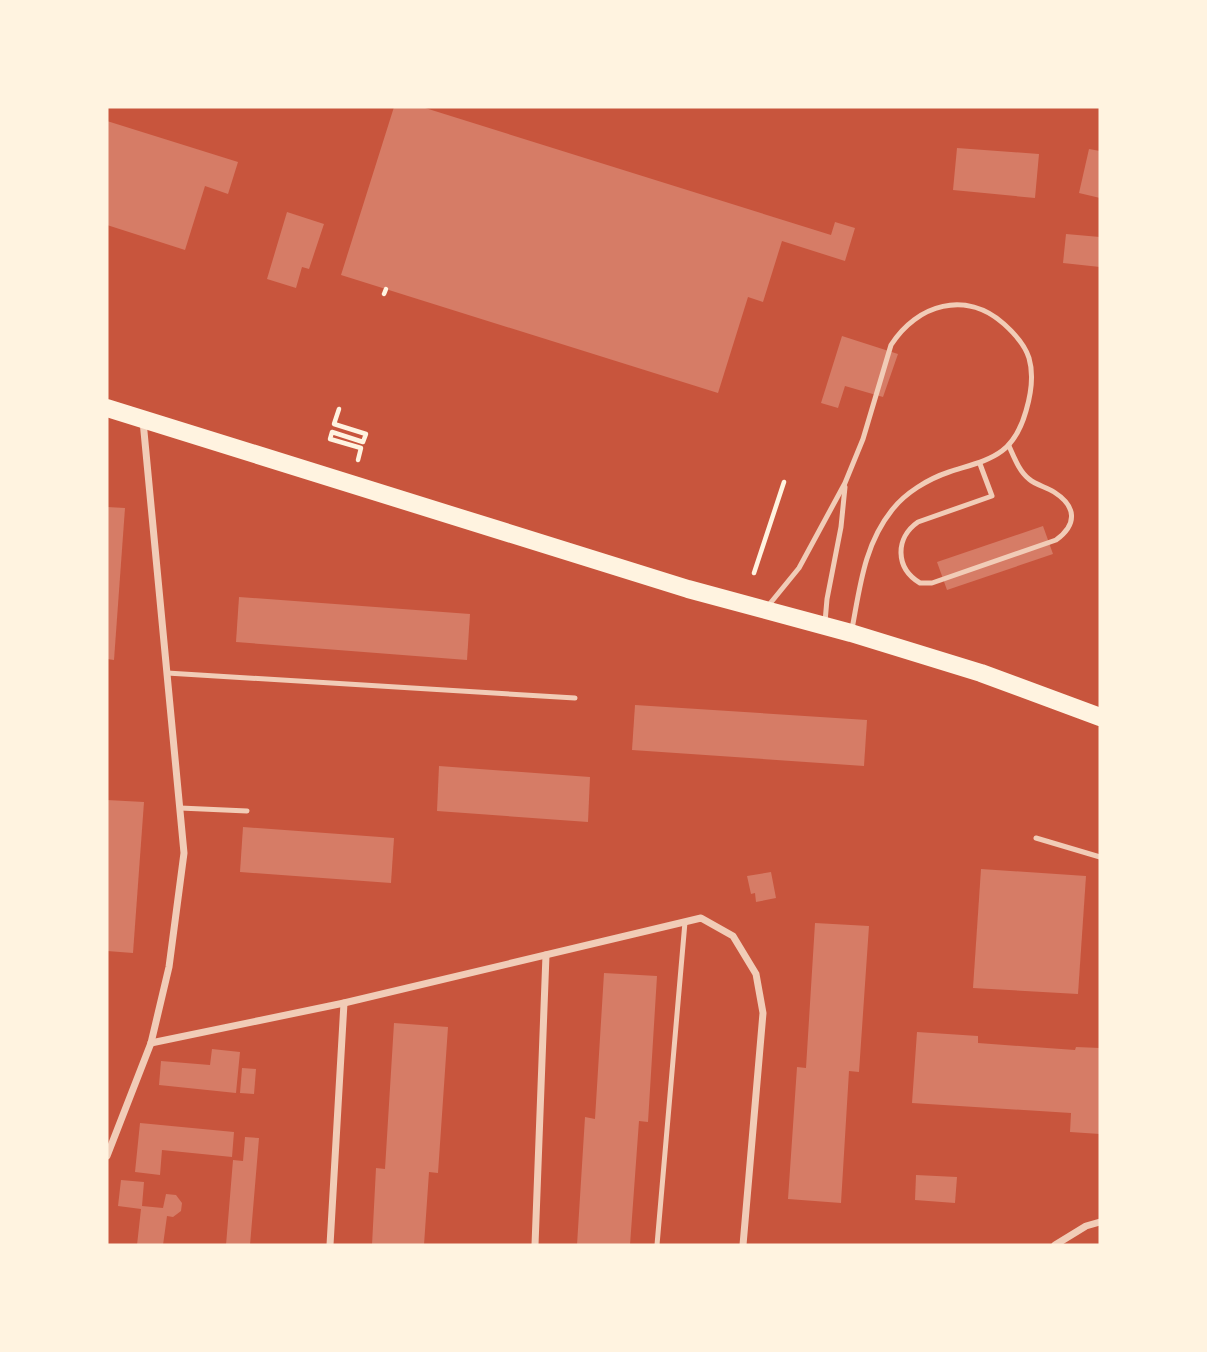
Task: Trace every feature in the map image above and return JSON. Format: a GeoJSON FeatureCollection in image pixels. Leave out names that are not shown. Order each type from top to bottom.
{"type":"FeatureCollection","features":[{"type":"Feature","properties":{"kind":"main road"},"geometry":{"type":"LineString","coordinates":[[107,408],[675,585],[851,633],[981,673],[1100,717]]}},
{"type":"Feature","properties":{"kind":"street"},"geometry":{"type":"LineString","coordinates":[[107,1156],[151,1043],[169,967],[184,853],[143,419]]}},
{"type":"Feature","properties":{"kind":"street"},"geometry":{"type":"LineString","coordinates":[[151,1043],[344,1003],[701,918],[733,936],[756,974],[763,1013],[743,1245]]}},
{"type":"Feature","properties":{"kind":"street"},"geometry":{"type":"LineString","coordinates":[[535,1245],[546,954]]}},
{"type":"Feature","properties":{"kind":"street"},"geometry":{"type":"LineString","coordinates":[[330,1245],[344,1003]]}},
{"type":"Feature","properties":{"kind":"street"},"geometry":{"type":"LineString","coordinates":[[1055,1245],[1086,1226],[1100,1222]]}},
{"type":"Feature","properties":{"kind":"lane"},"geometry":{"type":"LineString","coordinates":[[765,610],[799,568],[845,484],[863,439],[891,345],[898,333],[926,311],[960,304],[997,319],[1010,330],[1028,355],[1031,371],[1027,409],[1020,429],[1000,454],[923,484],[893,509],[872,540],[865,558],[851,633]]}},
{"type":"Feature","properties":{"kind":"lane"},"geometry":{"type":"LineString","coordinates":[[980,464],[992,496],[918,522],[908,529],[902,538],[901,560],[905,570],[920,583],[932,583],[1056,540],[1066,533],[1072,523],[1072,514],[1064,500],[1028,479],[1009,446]]}},
{"type":"Feature","properties":{"kind":"lane"},"geometry":{"type":"LineString","coordinates":[[825,626],[845,484]]}},
{"type":"Feature","properties":{"kind":"lane"},"geometry":{"type":"LineString","coordinates":[[167,674],[575,698]]}},
{"type":"Feature","properties":{"kind":"lane"},"geometry":{"type":"LineString","coordinates":[[180,808],[247,811]]}},
{"type":"Feature","properties":{"kind":"lane"},"geometry":{"type":"LineString","coordinates":[[1036,838],[1100,857]]}},
{"type":"Feature","properties":{"kind":"lane"},"geometry":{"type":"LineString","coordinates":[[657,1245],[685,922]]}},
{"type":"Feature","properties":{"kind":"path"},"geometry":{"type":"LineString","coordinates":[[339,409],[334,424],[366,433],[363,442],[332,432],[330,439],[361,448],[358,460]]}},
{"type":"Feature","properties":{"kind":"path"},"geometry":{"type":"LineString","coordinates":[[754,573],[784,482]]}},
{"type":"Feature","properties":{"kind":"building"},"geometry":{"type":"Polygon","coordinates":[[[394,107],[422,107],[831,235],[835,222],[855,228],[845,261],[782,241],[763,302],[748,297],[718,393],[341,275],[394,107]]]}},
{"type":"Feature","properties":{"kind":"building"},"geometry":{"type":"Polygon","coordinates":[[[107,121],[238,162],[228,194],[205,186],[185,250],[107,225],[107,121]]]}},
{"type":"Feature","properties":{"kind":"building"},"geometry":{"type":"Polygon","coordinates":[[[957,148],[1039,154],[1035,198],[953,190],[957,148]]]}},
{"type":"Feature","properties":{"kind":"building"},"geometry":{"type":"Polygon","coordinates":[[[1089,149],[1100,151],[1100,198],[1079,193],[1089,149]]]}},
{"type":"Feature","properties":{"kind":"building"},"geometry":{"type":"Polygon","coordinates":[[[287,212],[324,224],[309,269],[302,267],[296,288],[267,279],[287,212]]]}},
{"type":"Feature","properties":{"kind":"building"},"geometry":{"type":"Polygon","coordinates":[[[1066,234],[1100,237],[1100,267],[1063,263],[1066,234]]]}},
{"type":"Feature","properties":{"kind":"building"},"geometry":{"type":"Polygon","coordinates":[[[842,336],[898,354],[883,397],[845,386],[838,408],[821,403],[842,336]]]}},
{"type":"Feature","properties":{"kind":"building"},"geometry":{"type":"Polygon","coordinates":[[[107,507],[125,508],[114,660],[107,659],[107,507]]]}},
{"type":"Feature","properties":{"kind":"building"},"geometry":{"type":"Polygon","coordinates":[[[1043,526],[1053,554],[947,590],[937,562],[1043,526]]]}},
{"type":"Feature","properties":{"kind":"building"},"geometry":{"type":"Polygon","coordinates":[[[239,597],[470,614],[467,660],[236,642],[239,597]]]}},
{"type":"Feature","properties":{"kind":"building"},"geometry":{"type":"Polygon","coordinates":[[[635,705],[867,720],[864,766],[632,750],[635,705]]]}},
{"type":"Feature","properties":{"kind":"building"},"geometry":{"type":"Polygon","coordinates":[[[439,766],[590,777],[588,822],[437,811],[439,766]]]}},
{"type":"Feature","properties":{"kind":"building"},"geometry":{"type":"Polygon","coordinates":[[[107,800],[144,802],[133,953],[107,951],[107,800]]]}},
{"type":"Feature","properties":{"kind":"building"},"geometry":{"type":"Polygon","coordinates":[[[243,827],[394,838],[391,883],[240,872],[243,827]]]}},
{"type":"Feature","properties":{"kind":"building"},"geometry":{"type":"Polygon","coordinates":[[[981,869],[1086,876],[1078,994],[973,988],[981,869]]]}},
{"type":"Feature","properties":{"kind":"building"},"geometry":{"type":"Polygon","coordinates":[[[771,872],[776,898],[756,902],[755,893],[751,894],[747,876],[771,872]]]}},
{"type":"Feature","properties":{"kind":"building"},"geometry":{"type":"Polygon","coordinates":[[[815,923],[869,926],[859,1072],[849,1071],[841,1203],[788,1199],[797,1067],[806,1068],[815,923]]]}},
{"type":"Feature","properties":{"kind":"building"},"geometry":{"type":"Polygon","coordinates":[[[604,973],[657,976],[648,1122],[639,1121],[630,1245],[577,1245],[585,1117],[595,1119],[604,973]]]}},
{"type":"Feature","properties":{"kind":"building"},"geometry":{"type":"Polygon","coordinates":[[[394,1023],[448,1027],[438,1173],[429,1172],[424,1245],[372,1245],[376,1168],[385,1169],[394,1023]]]}},
{"type":"Feature","properties":{"kind":"building"},"geometry":{"type":"Polygon","coordinates":[[[917,1032],[978,1036],[978,1043],[1075,1050],[1076,1047],[1100,1048],[1100,1134],[1070,1132],[1071,1113],[912,1103],[917,1032]]]}},
{"type":"Feature","properties":{"kind":"building"},"geometry":{"type":"Polygon","coordinates":[[[212,1049],[240,1052],[236,1093],[159,1085],[161,1061],[210,1065],[212,1049]]]}},
{"type":"Feature","properties":{"kind":"building"},"geometry":{"type":"Polygon","coordinates":[[[242,1068],[256,1069],[254,1094],[240,1093],[242,1068]]]}},
{"type":"Feature","properties":{"kind":"building"},"geometry":{"type":"Polygon","coordinates":[[[140,1123],[234,1132],[232,1157],[162,1150],[160,1175],[135,1172],[140,1123]]]}},
{"type":"Feature","properties":{"kind":"building"},"geometry":{"type":"Polygon","coordinates":[[[245,1137],[259,1138],[250,1245],[226,1245],[233,1160],[243,1161],[245,1137]]]}},
{"type":"Feature","properties":{"kind":"building"},"geometry":{"type":"Polygon","coordinates":[[[916,1175],[957,1177],[955,1203],[915,1200],[916,1175]]]}},
{"type":"Feature","properties":{"kind":"building"},"geometry":{"type":"Polygon","coordinates":[[[121,1180],[144,1182],[142,1206],[163,1208],[166,1194],[176,1195],[182,1203],[181,1211],[173,1217],[167,1216],[163,1245],[137,1245],[141,1209],[118,1206],[121,1180]]]}}]}
